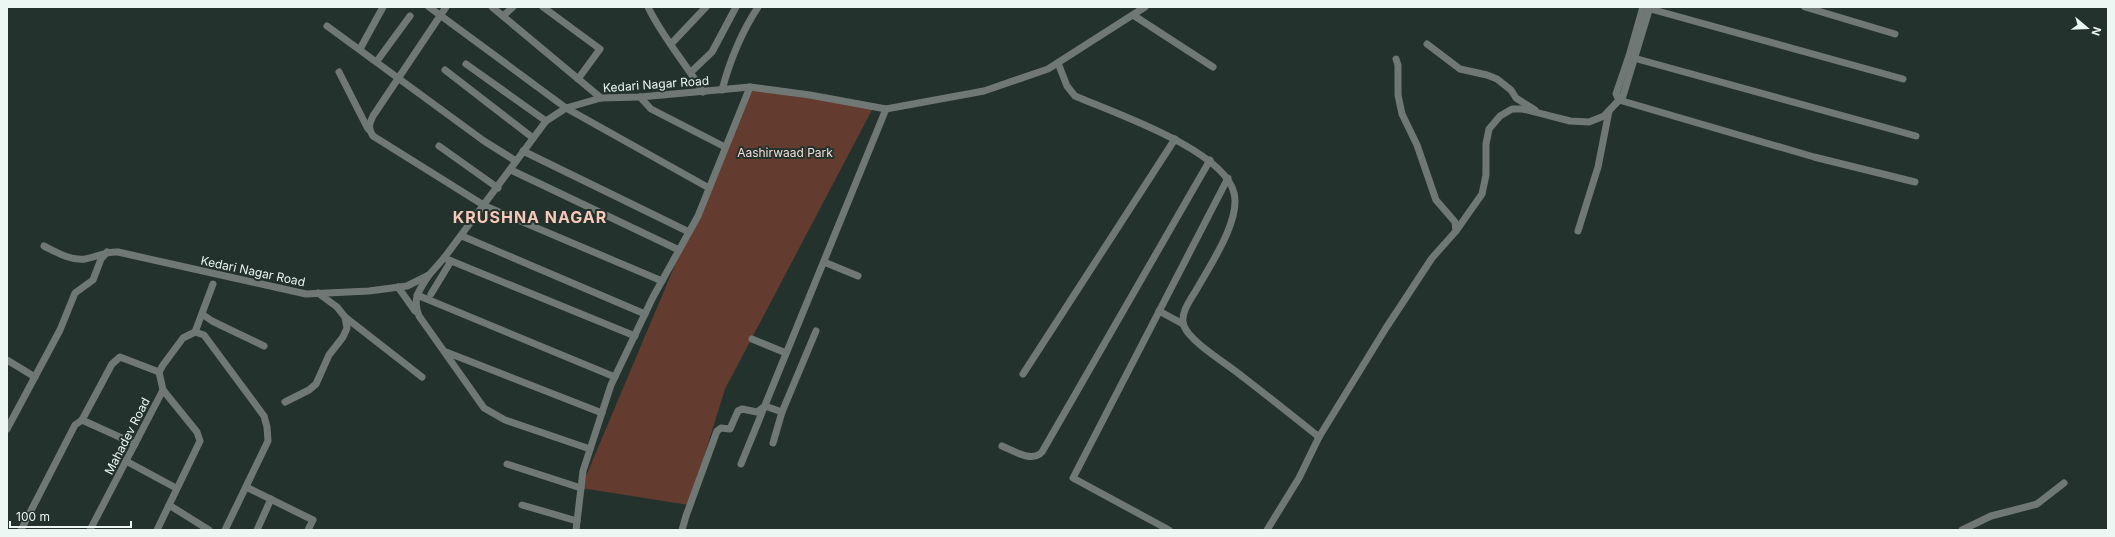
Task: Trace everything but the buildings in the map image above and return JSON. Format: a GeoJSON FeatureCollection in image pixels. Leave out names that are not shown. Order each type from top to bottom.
{"type":"FeatureCollection","features":[{"type":"Feature","properties":{"kind":"street"},"geometry":{"type":"LineString","coordinates":[[360,49],[383,7]]}},
{"type":"Feature","properties":{"kind":"street"},"geometry":{"type":"LineString","coordinates":[[429,7],[566,108],[709,188]]}},
{"type":"Feature","properties":{"kind":"street"},"geometry":{"type":"LineString","coordinates":[[369,131],[369,124],[373,116],[446,7]]}},
{"type":"Feature","properties":{"kind":"street"},"geometry":{"type":"LineString","coordinates":[[492,7],[601,98]]}},
{"type":"Feature","properties":{"kind":"street"},"geometry":{"type":"LineString","coordinates":[[503,16],[513,7]]}},
{"type":"Feature","properties":{"kind":"street"},"geometry":{"type":"LineString","coordinates":[[543,7],[600,49],[578,79]]}},
{"type":"Feature","properties":{"kind":"street"},"geometry":{"type":"LineString","coordinates":[[648,7],[704,92]]}},
{"type":"Feature","properties":{"kind":"street"},"geometry":{"type":"LineString","coordinates":[[671,44],[706,7]]}},
{"type":"Feature","properties":{"kind":"street"},"geometry":{"type":"LineString","coordinates":[[691,72],[712,52],[736,7]]}},
{"type":"Feature","properties":{"kind":"street"},"geometry":{"type":"LineString","coordinates":[[722,90],[727,69],[739,40],[758,7]]}},
{"type":"Feature","properties":{"kind":"street","name":"Kedari Nagar Road"},"geometry":{"type":"LineString","coordinates":[[44,246],[75,259],[84,259],[108,252],[139,256],[306,294],[369,291],[407,286],[429,275],[448,259],[462,236],[546,121],[566,108],[601,98],[640,97],[750,87],[810,95],[886,109],[984,91],[1048,69],[1145,7]]}},
{"type":"Feature","properties":{"kind":"street"},"geometry":{"type":"LineString","coordinates":[[1903,79],[1646,7],[1632,57],[1616,94],[1619,100],[1814,158],[1915,182]]}},
{"type":"Feature","properties":{"kind":"street"},"geometry":{"type":"LineString","coordinates":[[1805,7],[1895,34]]}},
{"type":"Feature","properties":{"kind":"street"},"geometry":{"type":"LineString","coordinates":[[1133,15],[1214,67]]}},
{"type":"Feature","properties":{"kind":"street"},"geometry":{"type":"LineString","coordinates":[[378,61],[410,16]]}},
{"type":"Feature","properties":{"kind":"street"},"geometry":{"type":"LineString","coordinates":[[328,26],[400,77],[484,141],[516,161]]}},
{"type":"Feature","properties":{"kind":"street"},"geometry":{"type":"LineString","coordinates":[[1427,44],[1460,69],[1487,74],[1497,79],[1511,90],[1516,98],[1541,114]]}},
{"type":"Feature","properties":{"kind":"street"},"geometry":{"type":"LineString","coordinates":[[1632,57],[1916,136]]}},
{"type":"Feature","properties":{"kind":"street"},"geometry":{"type":"LineString","coordinates":[[1396,59],[1398,65],[1398,95],[1402,114],[1418,145],[1436,200],[1455,222],[1456,231]]}},
{"type":"Feature","properties":{"kind":"street"},"geometry":{"type":"LineString","coordinates":[[1058,63],[1067,86],[1075,96],[1175,139],[1210,160],[1228,178],[1235,193],[1234,212],[1225,239],[1185,310],[1183,324],[1187,332],[1207,350],[1319,438]]}},
{"type":"Feature","properties":{"kind":"street"},"geometry":{"type":"LineString","coordinates":[[466,64],[546,121]]}},
{"type":"Feature","properties":{"kind":"street"},"geometry":{"type":"LineString","coordinates":[[444,70],[533,138]]}},
{"type":"Feature","properties":{"kind":"street"},"geometry":{"type":"LineString","coordinates":[[339,72],[369,131],[381,143],[485,206],[662,281]]}},
{"type":"Feature","properties":{"kind":"street"},"geometry":{"type":"LineString","coordinates":[[576,530],[583,471],[615,377],[645,314],[689,232],[709,188],[750,87]]}},
{"type":"Feature","properties":{"kind":"street"},"geometry":{"type":"LineString","coordinates":[[640,97],[651,109],[725,147]]}},
{"type":"Feature","properties":{"kind":"street"},"geometry":{"type":"LineString","coordinates":[[1267,530],[1299,478],[1319,438],[1432,258],[1456,231],[1482,194],[1486,175],[1486,144],[1489,129],[1500,116],[1512,109],[1522,109],[1570,121],[1589,122],[1604,116],[1619,100]]}},
{"type":"Feature","properties":{"kind":"street"},"geometry":{"type":"LineString","coordinates":[[741,464],[886,109]]}},
{"type":"Feature","properties":{"kind":"street"},"geometry":{"type":"LineString","coordinates":[[1578,231],[1598,167],[1609,111]]}},
{"type":"Feature","properties":{"kind":"street"},"geometry":{"type":"LineString","coordinates":[[1023,374],[1175,139]]}},
{"type":"Feature","properties":{"kind":"street"},"geometry":{"type":"LineString","coordinates":[[439,146],[498,188]]}},
{"type":"Feature","properties":{"kind":"street"},"geometry":{"type":"LineString","coordinates":[[523,151],[689,232]]}},
{"type":"Feature","properties":{"kind":"street"},"geometry":{"type":"LineString","coordinates":[[1002,446],[1032,458],[1038,456],[1042,452],[1210,160]]}},
{"type":"Feature","properties":{"kind":"street"},"geometry":{"type":"LineString","coordinates":[[511,170],[679,250]]}},
{"type":"Feature","properties":{"kind":"street"},"geometry":{"type":"LineString","coordinates":[[1169,530],[1074,478],[1228,178]]}},
{"type":"Feature","properties":{"kind":"street"},"geometry":{"type":"LineString","coordinates":[[462,236],[645,314]]}},
{"type":"Feature","properties":{"kind":"street"},"geometry":{"type":"LineString","coordinates":[[7,429],[60,330],[75,293],[93,280],[101,259],[108,252]]}},
{"type":"Feature","properties":{"kind":"street"},"geometry":{"type":"LineString","coordinates":[[431,294],[448,259],[635,336]]}},
{"type":"Feature","properties":{"kind":"street"},"geometry":{"type":"LineString","coordinates":[[824,262],[858,276]]}},
{"type":"Feature","properties":{"kind":"street"},"geometry":{"type":"LineString","coordinates":[[419,316],[415,306],[417,294],[429,275]]}},
{"type":"Feature","properties":{"kind":"street"},"geometry":{"type":"LineString","coordinates":[[196,332],[213,284]]}},
{"type":"Feature","properties":{"kind":"street"},"geometry":{"type":"LineString","coordinates":[[398,287],[445,351],[484,408],[505,420],[590,449]]}},
{"type":"Feature","properties":{"kind":"street"},"geometry":{"type":"LineString","coordinates":[[318,294],[337,307],[345,317],[422,377]]}},
{"type":"Feature","properties":{"kind":"street"},"geometry":{"type":"LineString","coordinates":[[417,294],[615,377]]}},
{"type":"Feature","properties":{"kind":"street"},"geometry":{"type":"LineString","coordinates":[[1159,311],[1183,324]]}},
{"type":"Feature","properties":{"kind":"street"},"geometry":{"type":"LineString","coordinates":[[202,314],[212,321],[264,346]]}},
{"type":"Feature","properties":{"kind":"street"},"geometry":{"type":"LineString","coordinates":[[285,402],[309,390],[316,384],[329,355],[343,337],[347,328],[345,317]]}},
{"type":"Feature","properties":{"kind":"street"},"geometry":{"type":"LineString","coordinates":[[773,443],[782,412],[816,331]]}},
{"type":"Feature","properties":{"kind":"street"},"geometry":{"type":"LineString","coordinates":[[163,390],[160,372],[183,338],[196,332],[204,335],[264,416],[267,427],[268,441],[225,530]]}},
{"type":"Feature","properties":{"kind":"street"},"geometry":{"type":"LineString","coordinates":[[752,339],[786,353]]}},
{"type":"Feature","properties":{"kind":"street"},"geometry":{"type":"LineString","coordinates":[[445,351],[602,413]]}},
{"type":"Feature","properties":{"kind":"street"},"geometry":{"type":"LineString","coordinates":[[21,530],[76,425],[82,420],[112,364],[120,357],[160,372]]}},
{"type":"Feature","properties":{"kind":"street"},"geometry":{"type":"LineString","coordinates":[[7,360],[35,377]]}},
{"type":"Feature","properties":{"kind":"street","name":"Mahadev Road"},"geometry":{"type":"LineString","coordinates":[[90,530],[163,390],[189,422],[200,438],[200,441],[157,530]]}},
{"type":"Feature","properties":{"kind":"street"},"geometry":{"type":"LineString","coordinates":[[765,406],[782,412]]}},
{"type":"Feature","properties":{"kind":"street"},"geometry":{"type":"LineString","coordinates":[[682,530],[717,431],[721,428],[730,429],[738,411],[742,409],[757,412],[765,406]]}},
{"type":"Feature","properties":{"kind":"street"},"geometry":{"type":"LineString","coordinates":[[82,420],[135,444]]}},
{"type":"Feature","properties":{"kind":"street"},"geometry":{"type":"LineString","coordinates":[[126,461],[176,488]]}},
{"type":"Feature","properties":{"kind":"street"},"geometry":{"type":"LineString","coordinates":[[507,464],[581,488]]}},
{"type":"Feature","properties":{"kind":"street"},"geometry":{"type":"LineString","coordinates":[[1962,530],[1991,516],[2037,504],[2064,483]]}},
{"type":"Feature","properties":{"kind":"street"},"geometry":{"type":"LineString","coordinates":[[246,486],[313,520],[308,530]]}},
{"type":"Feature","properties":{"kind":"street"},"geometry":{"type":"LineString","coordinates":[[257,530],[271,499]]}},
{"type":"Feature","properties":{"kind":"street"},"geometry":{"type":"LineString","coordinates":[[169,505],[200,528],[209,530]]}},
{"type":"Feature","properties":{"kind":"street"},"geometry":{"type":"LineString","coordinates":[[522,505],[577,521]]}},
{"type":"Feature","properties":{"kind":"green space","name":"Aashirwaad Park"},"geometry":{"type":"Polygon","coordinates":[[[750,87],[873,108],[725,389],[689,505],[581,488],[750,87]]]}},
{"type":"Feature","properties":{"kind":"district","name":"KRUSHNA NAGAR"},"geometry":{"type":"Point","coordinates":[530,217]}}]}
